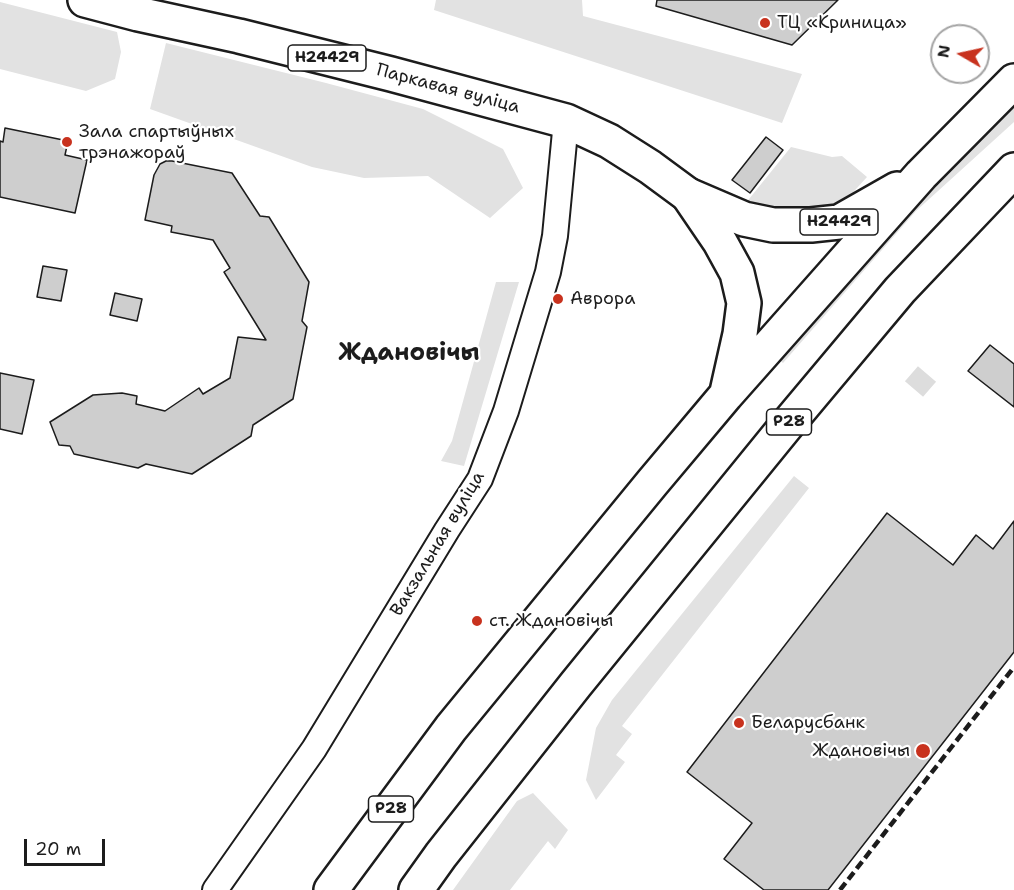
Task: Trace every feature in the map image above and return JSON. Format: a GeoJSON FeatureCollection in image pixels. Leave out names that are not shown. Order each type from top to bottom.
{"type":"FeatureCollection","features":[{"type":"Feature","properties":{"kind":"main road","name":"Паркавая вуліца"},"geometry":{"type":"LineString","coordinates":[[85,0],[391,74],[566,121],[609,141],[688,195]]}},
{"type":"Feature","properties":{"kind":"main road","name":"Р28"},"geometry":{"type":"LineString","coordinates":[[331,890],[451,728],[726,395],[921,175],[1014,81]]}},
{"type":"Feature","properties":{"kind":"main road","name":"Р28"},"geometry":{"type":"LineString","coordinates":[[416,890],[576,684],[786,426],[900,290],[1014,170]]}},
{"type":"Feature","properties":{"kind":"main road","name":"Н24429"},"geometry":{"type":"LineString","coordinates":[[688,195],[744,219],[773,225],[811,225],[839,222],[921,175]]}},
{"type":"Feature","properties":{"kind":"main road","name":"Н24429"},"geometry":{"type":"LineString","coordinates":[[688,195],[720,242],[737,273],[744,303],[740,334],[726,395]]}},
{"type":"Feature","properties":{"kind":"street","name":"Вакзальная вуліца"},"geometry":{"type":"LineString","coordinates":[[215,890],[314,749],[480,479],[506,411],[548,272],[555,236],[566,121]]}},
{"type":"Feature","properties":{"kind":"shaded area"},"geometry":{"type":"Polygon","coordinates":[[[436,0],[582,0],[583,16],[802,74],[782,123],[434,10],[436,0]]]}},
{"type":"Feature","properties":{"kind":"shaded area"},"geometry":{"type":"Polygon","coordinates":[[[0,2],[117,32],[121,52],[115,79],[86,91],[0,69],[0,2]]]}},
{"type":"Feature","properties":{"kind":"shaded area"},"geometry":{"type":"Polygon","coordinates":[[[166,43],[423,109],[503,149],[523,188],[490,218],[428,176],[364,178],[312,167],[150,109],[166,43]]]}},
{"type":"Feature","properties":{"kind":"shaded area"},"geometry":{"type":"Polygon","coordinates":[[[1014,103],[1014,122],[916,211],[783,363],[773,355],[895,215],[1014,103]]]}},
{"type":"Feature","properties":{"kind":"shaded area"},"geometry":{"type":"Polygon","coordinates":[[[791,147],[832,157],[842,156],[867,177],[846,200],[820,212],[793,213],[745,204],[791,147]]]}},
{"type":"Feature","properties":{"kind":"shaded area"},"geometry":{"type":"Polygon","coordinates":[[[496,282],[519,282],[464,466],[441,461],[452,441],[496,282]]]}},
{"type":"Feature","properties":{"kind":"shaded area"},"geometry":{"type":"Polygon","coordinates":[[[794,476],[809,488],[622,726],[632,734],[616,755],[625,762],[596,800],[586,780],[596,728],[612,700],[794,476]]]}},
{"type":"Feature","properties":{"kind":"shaded area"},"geometry":{"type":"Polygon","coordinates":[[[533,793],[568,830],[555,849],[548,841],[510,890],[453,890],[517,801],[533,793]]]}},
{"type":"Feature","properties":{"kind":"building","name":"ТЦ «Криница»"},"geometry":{"type":"Polygon","coordinates":[[[657,0],[838,0],[792,45],[656,6],[657,0]]]}},
{"type":"Feature","properties":{"kind":"building"},"geometry":{"type":"Polygon","coordinates":[[[5,128],[68,141],[65,155],[87,160],[75,213],[0,197],[0,141],[3,142],[5,128]]]}},
{"type":"Feature","properties":{"kind":"building"},"geometry":{"type":"Polygon","coordinates":[[[766,137],[783,150],[750,193],[732,180],[766,137]]]}},
{"type":"Feature","properties":{"kind":"building"},"geometry":{"type":"Polygon","coordinates":[[[166,161],[232,173],[260,216],[269,217],[309,282],[302,321],[307,327],[293,399],[253,425],[251,436],[192,474],[146,464],[138,468],[74,454],[70,446],[59,445],[50,422],[93,395],[122,393],[137,396],[136,404],[165,411],[199,388],[203,394],[230,378],[238,337],[266,340],[224,272],[230,268],[213,240],[171,232],[172,226],[145,220],[154,175],[160,164],[166,161]]]}},
{"type":"Feature","properties":{"kind":"building"},"geometry":{"type":"Polygon","coordinates":[[[43,266],[67,270],[61,301],[37,297],[43,266]]]}},
{"type":"Feature","properties":{"kind":"building"},"geometry":{"type":"Polygon","coordinates":[[[115,293],[142,299],[137,321],[110,315],[115,293]]]}},
{"type":"Feature","properties":{"kind":"building"},"geometry":{"type":"Polygon","coordinates":[[[990,345],[1014,364],[1014,407],[968,371],[990,345]]]}},
{"type":"Feature","properties":{"kind":"building"},"geometry":{"type":"Polygon","coordinates":[[[0,373],[34,380],[22,434],[0,429],[0,373]]]}},
{"type":"Feature","properties":{"kind":"building"},"geometry":{"type":"Polygon","coordinates":[[[887,513],[953,565],[976,535],[993,549],[1014,521],[1014,652],[828,890],[764,890],[724,859],[752,823],[687,772],[887,513]]]}},
{"type":"Feature","properties":{"kind":"tunnel"},"geometry":{"type":"LineString","coordinates":[[914,389],[927,374]]}},
{"type":"Feature","properties":{"kind":"railway"},"geometry":{"type":"LineString","coordinates":[[840,890],[1014,667]]}},
{"type":"Feature","properties":{"kind":"place","name":"ТЦ «Криница»"},"geometry":{"type":"Point","coordinates":[765,23]}},
{"type":"Feature","properties":{"kind":"place","name":"Зала спартыўных трэнажораў"},"geometry":{"type":"Point","coordinates":[67,142]}},
{"type":"Feature","properties":{"kind":"place","name":"Аврора"},"geometry":{"type":"Point","coordinates":[558,299]}},
{"type":"Feature","properties":{"kind":"place","name":"ст. Ждановічы"},"geometry":{"type":"Point","coordinates":[477,621]}},
{"type":"Feature","properties":{"kind":"place","name":"Беларусбанк"},"geometry":{"type":"Point","coordinates":[739,723]}},
{"type":"Feature","properties":{"kind":"place","name":"Ждановічы"},"geometry":{"type":"Point","coordinates":[923,751]}},
{"type":"Feature","properties":{"kind":"district","name":"Ждановічы"},"geometry":{"type":"Point","coordinates":[409,354]}}]}
